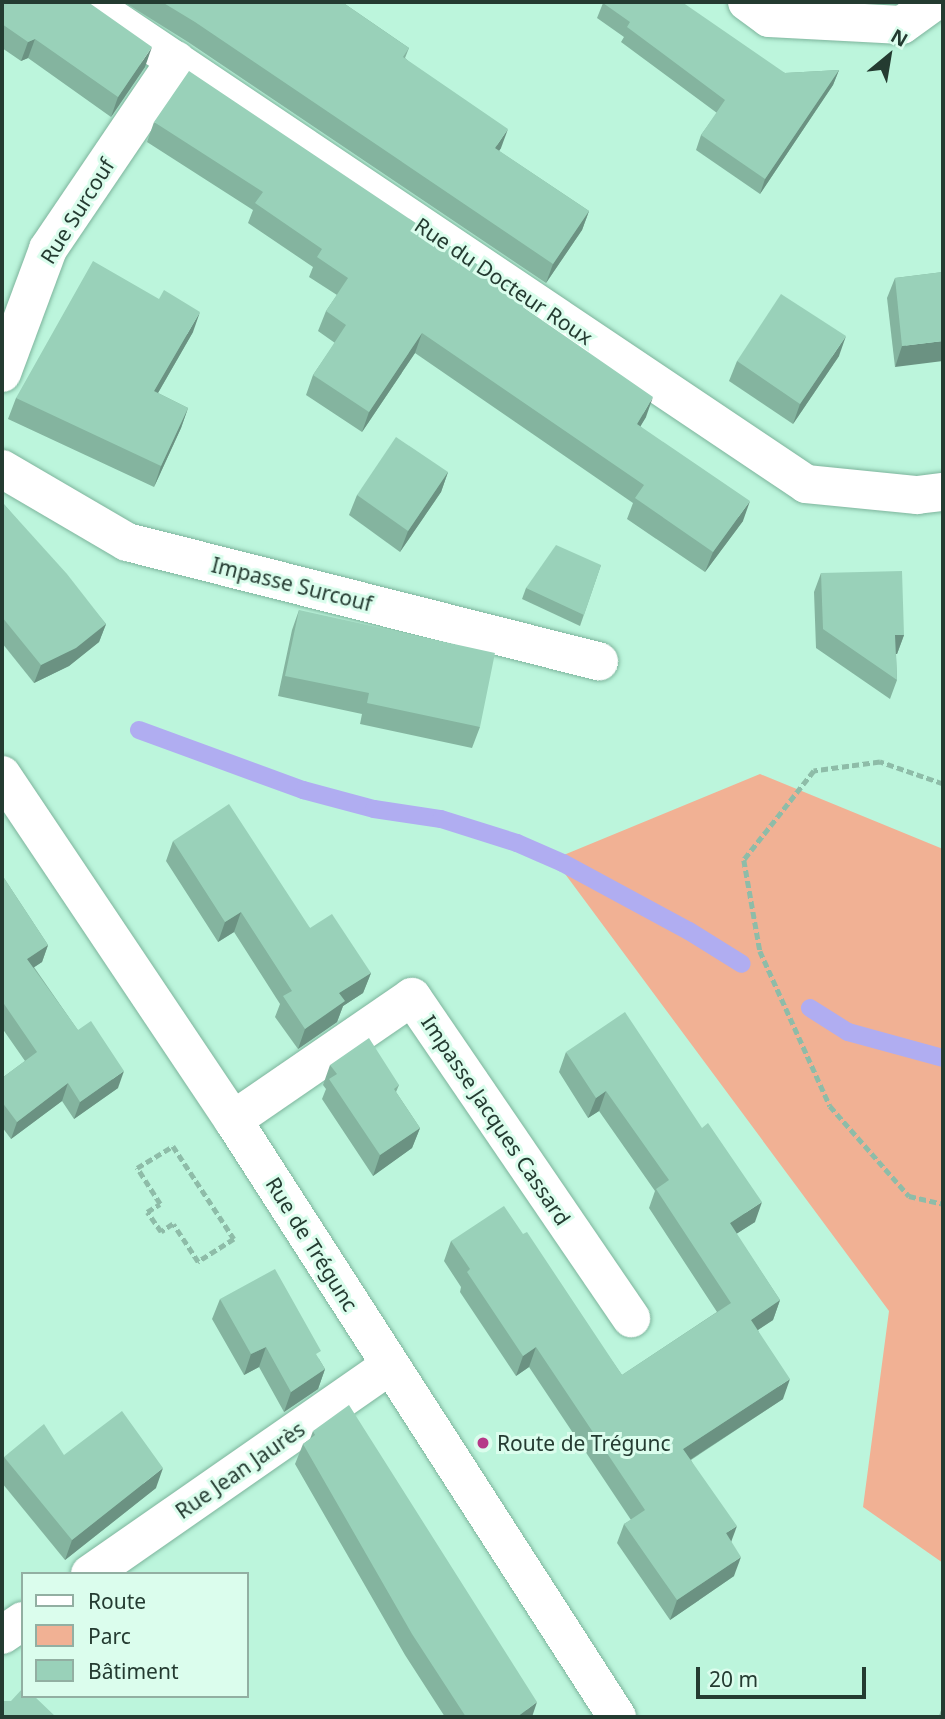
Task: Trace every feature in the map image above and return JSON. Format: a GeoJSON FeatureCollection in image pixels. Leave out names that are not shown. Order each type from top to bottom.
{"type":"FeatureCollection","features":[{"type":"Feature","properties":{"kind":"street","name":"Rue du Docteur Roux"},"geometry":{"type":"LineString","coordinates":[[88,2],[806,484],[916,495],[943,492]]}},
{"type":"Feature","properties":{"kind":"street"},"geometry":{"type":"LineString","coordinates":[[747,2],[769,18],[901,24],[934,2]]}},
{"type":"Feature","properties":{"kind":"street","name":"Rue Surcouf"},"geometry":{"type":"LineString","coordinates":[[2,373],[48,249],[176,60]]}},
{"type":"Feature","properties":{"kind":"street","name":"Impasse Surcouf"},"geometry":{"type":"LineString","coordinates":[[2,468],[127,542],[598,661]]}},
{"type":"Feature","properties":{"kind":"street","name":"Rue de Trégunc"},"geometry":{"type":"LineString","coordinates":[[2,775],[233,1120],[617,1717]]}},
{"type":"Feature","properties":{"kind":"street","name":"Impasse Jacques Cassard"},"geometry":{"type":"LineString","coordinates":[[233,1120],[412,997],[631,1318]]}},
{"type":"Feature","properties":{"kind":"street","name":"Rue Jean Jaurès"},"geometry":{"type":"LineString","coordinates":[[93,1572],[389,1366]]}},
{"type":"Feature","properties":{"kind":"street"},"geometry":{"type":"LineString","coordinates":[[2,1635],[21,1622]]}},
{"type":"Feature","properties":{"kind":"path"},"geometry":{"type":"LineString","coordinates":[[943,784],[880,762],[814,771],[744,860],[760,951],[830,1106],[909,1196],[943,1204]]}},
{"type":"Feature","properties":{"kind":"path"},"geometry":{"type":"LineString","coordinates":[[173,1146],[234,1239],[198,1262],[173,1224],[160,1232],[147,1212],[160,1204],[137,1168],[173,1146]]}},
{"type":"Feature","properties":{"kind":"path"},"geometry":{"type":"LineString","coordinates":[[941,1717],[943,1711]]}},
{"type":"Feature","properties":{"kind":"green space"},"geometry":{"type":"Polygon","coordinates":[[[760,774],[943,849],[943,1563],[863,1507],[889,1311],[554,859],[760,774]]]}},
{"type":"Feature","properties":{"kind":"building"},"geometry":{"type":"Polygon","coordinates":[[[2,2],[88,2],[152,47],[118,97],[35,39],[28,42],[2,24],[2,2]]]}},
{"type":"Feature","properties":{"kind":"building"},"geometry":{"type":"Polygon","coordinates":[[[162,2],[342,2],[409,48],[403,57],[508,129],[495,148],[589,211],[553,264],[162,2]]]}},
{"type":"Feature","properties":{"kind":"building"},"geometry":{"type":"Polygon","coordinates":[[[604,2],[682,2],[785,73],[839,70],[765,179],[701,135],[725,100],[627,27],[630,22],[604,2]]]}},
{"type":"Feature","properties":{"kind":"building"},"geometry":{"type":"Polygon","coordinates":[[[189,71],[529,299],[523,307],[653,397],[637,424],[750,501],[713,552],[635,498],[644,485],[422,333],[369,412],[313,375],[346,325],[326,311],[348,278],[317,257],[322,249],[255,203],[263,192],[154,122],[189,71]]]}},
{"type":"Feature","properties":{"kind":"building"},"geometry":{"type":"Polygon","coordinates":[[[93,261],[159,299],[164,290],[200,312],[154,391],[188,408],[161,466],[16,398],[93,261]]]}},
{"type":"Feature","properties":{"kind":"building"},"geometry":{"type":"Polygon","coordinates":[[[943,272],[943,341],[902,346],[895,278],[943,272]]]}},
{"type":"Feature","properties":{"kind":"building"},"geometry":{"type":"Polygon","coordinates":[[[781,294],[846,336],[800,404],[737,361],[781,294]]]}},
{"type":"Feature","properties":{"kind":"building"},"geometry":{"type":"Polygon","coordinates":[[[396,437],[448,472],[408,531],[357,495],[396,437]]]}},
{"type":"Feature","properties":{"kind":"building"},"geometry":{"type":"Polygon","coordinates":[[[2,502],[67,574],[106,624],[76,648],[41,665],[2,617],[2,502]]]}},
{"type":"Feature","properties":{"kind":"building"},"geometry":{"type":"Polygon","coordinates":[[[556,545],[601,565],[584,615],[526,588],[556,545]]]}},
{"type":"Feature","properties":{"kind":"building"},"geometry":{"type":"Polygon","coordinates":[[[902,571],[904,635],[895,635],[897,680],[823,629],[821,573],[902,571]]]}},
{"type":"Feature","properties":{"kind":"building"},"geometry":{"type":"Polygon","coordinates":[[[299,610],[495,653],[480,727],[367,703],[369,693],[285,676],[299,610]]]}},
{"type":"Feature","properties":{"kind":"building"},"geometry":{"type":"Polygon","coordinates":[[[229,804],[310,928],[332,914],[371,973],[339,993],[345,1001],[305,1029],[283,996],[292,991],[241,912],[225,922],[173,841],[229,804]]]}},
{"type":"Feature","properties":{"kind":"building"},"geometry":{"type":"Polygon","coordinates":[[[2,875],[48,945],[27,959],[78,1030],[91,1021],[124,1071],[80,1102],[68,1083],[17,1122],[2,1102],[2,1078],[37,1052],[2,1001],[2,875]]]}},
{"type":"Feature","properties":{"kind":"building"},"geometry":{"type":"Polygon","coordinates":[[[625,1012],[702,1128],[708,1123],[762,1202],[730,1223],[780,1300],[751,1320],[790,1379],[683,1449],[737,1526],[726,1533],[741,1557],[677,1600],[624,1524],[645,1510],[536,1347],[523,1356],[467,1272],[470,1269],[451,1241],[504,1206],[523,1234],[527,1232],[622,1375],[731,1303],[656,1189],[669,1180],[606,1091],[596,1098],[566,1052],[625,1012]]]}},
{"type":"Feature","properties":{"kind":"building"},"geometry":{"type":"Polygon","coordinates":[[[369,1038],[399,1085],[394,1089],[420,1128],[380,1155],[329,1079],[337,1074],[330,1065],[369,1038]]]}},
{"type":"Feature","properties":{"kind":"building"},"geometry":{"type":"Polygon","coordinates":[[[275,1269],[321,1351],[316,1354],[325,1369],[291,1392],[266,1347],[251,1354],[220,1299],[275,1269]]]}},
{"type":"Feature","properties":{"kind":"building"},"geometry":{"type":"Polygon","coordinates":[[[349,1405],[537,1702],[517,1717],[466,1717],[412,1634],[303,1444],[315,1435],[313,1431],[349,1405]]]}},
{"type":"Feature","properties":{"kind":"building"},"geometry":{"type":"Polygon","coordinates":[[[122,1411],[163,1468],[72,1540],[4,1457],[44,1424],[64,1455],[122,1411]]]}},
{"type":"Feature","properties":{"kind":"building"},"geometry":{"type":"Polygon","coordinates":[[[21,1690],[21,1698],[36,1698],[56,1717],[2,1717],[2,1701],[11,1701],[21,1690]]]}},
{"type":"Feature","properties":{"kind":"waterway"},"geometry":{"type":"LineString","coordinates":[[139,730],[303,790],[374,809],[441,819],[517,843],[563,863],[689,931],[742,964]]}},
{"type":"Feature","properties":{"kind":"waterway"},"geometry":{"type":"LineString","coordinates":[[810,1008],[848,1032],[943,1058]]}},
{"type":"Feature","properties":{"kind":"place","name":"Route de Trégunc"},"geometry":{"type":"Point","coordinates":[483,1443]}}]}
